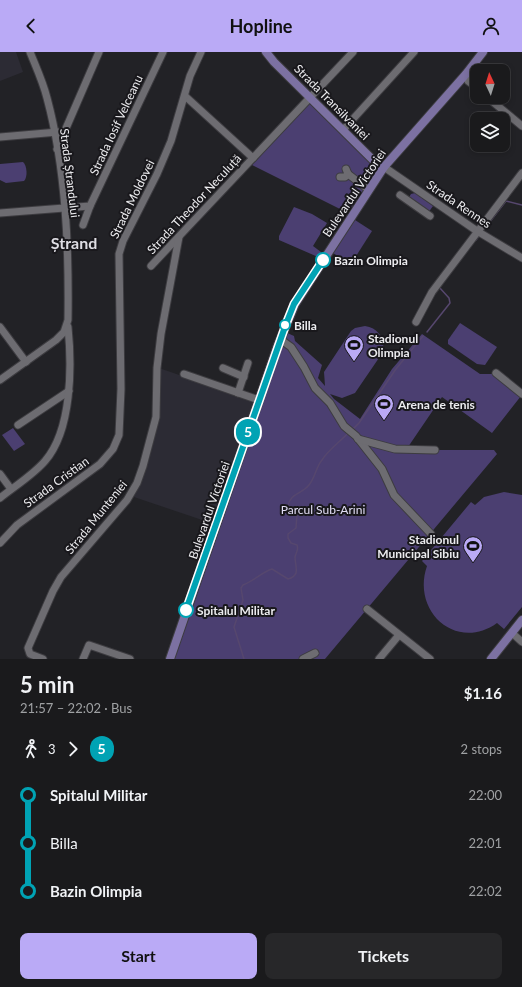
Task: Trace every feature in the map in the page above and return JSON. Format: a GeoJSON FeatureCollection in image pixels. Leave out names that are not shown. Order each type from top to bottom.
{"type":"FeatureCollection","features":[{"type":"Feature","properties":{"kind":"main road","name":"Bulevardul Victoriei"},"geometry":{"type":"LineString","coordinates":[[170,659],[259,400],[294,304],[384,167],[466,74],[483,52]]}},
{"type":"Feature","properties":{"kind":"main road","name":"Strada Transilvaniei"},"geometry":{"type":"LineString","coordinates":[[269,54],[376,163],[384,167]]}},
{"type":"Feature","properties":{"kind":"main road"},"geometry":{"type":"LineString","coordinates":[[491,659],[522,620]]}},
{"type":"Feature","properties":{"kind":"street","name":"Strada Ștrandului"},"geometry":{"type":"LineString","coordinates":[[0,498],[45,461],[55,446],[64,420],[68,391],[65,209],[57,149],[45,91],[30,52]]}},
{"type":"Feature","properties":{"kind":"street"},"geometry":{"type":"LineString","coordinates":[[57,149],[99,52]]}},
{"type":"Feature","properties":{"kind":"street","name":"Strada Iosif Velceanu"},"geometry":{"type":"LineString","coordinates":[[83,225],[90,206],[162,52]]}},
{"type":"Feature","properties":{"kind":"street","name":"Strada Moldovei"},"geometry":{"type":"LineString","coordinates":[[119,435],[121,384],[119,254],[122,241],[169,147],[192,68],[201,52]]}},
{"type":"Feature","properties":{"kind":"street","name":"Strada Theodor Neculuță"},"geometry":{"type":"LineString","coordinates":[[151,266],[353,52]]}},
{"type":"Feature","properties":{"kind":"street"},"geometry":{"type":"LineString","coordinates":[[343,130],[414,52]]}},
{"type":"Feature","properties":{"kind":"street"},"geometry":{"type":"LineString","coordinates":[[466,74],[470,83]]}},
{"type":"Feature","properties":{"kind":"street"},"geometry":{"type":"LineString","coordinates":[[185,96],[253,158]]}},
{"type":"Feature","properties":{"kind":"street"},"geometry":{"type":"LineString","coordinates":[[495,104],[522,126]]}},
{"type":"Feature","properties":{"kind":"street"},"geometry":{"type":"LineString","coordinates":[[0,137],[64,131]]}},
{"type":"Feature","properties":{"kind":"street","name":"Strada Rennes"},"geometry":{"type":"LineString","coordinates":[[384,167],[477,231],[522,258]]}},
{"type":"Feature","properties":{"kind":"street"},"geometry":{"type":"LineString","coordinates":[[416,322],[432,292],[522,173]]}},
{"type":"Feature","properties":{"kind":"street"},"geometry":{"type":"LineString","coordinates":[[345,174],[353,183],[356,182],[369,190]]}},
{"type":"Feature","properties":{"kind":"street"},"geometry":{"type":"LineString","coordinates":[[400,195],[430,216]]}},
{"type":"Feature","properties":{"kind":"street"},"geometry":{"type":"LineString","coordinates":[[0,214],[90,206]]}},
{"type":"Feature","properties":{"kind":"street","name":"Strada Munteniei"},"geometry":{"type":"LineString","coordinates":[[34,658],[28,651],[28,645],[56,585],[127,500],[137,484],[149,449],[156,417],[157,368],[171,277],[180,237]]}},
{"type":"Feature","properties":{"kind":"street","name":"Strada Ștrandului"},"geometry":{"type":"LineString","coordinates":[[26,362],[56,340],[64,332],[67,325]]}},
{"type":"Feature","properties":{"kind":"street"},"geometry":{"type":"LineString","coordinates":[[0,327],[26,362],[0,380]]}},
{"type":"Feature","properties":{"kind":"street"},"geometry":{"type":"LineString","coordinates":[[284,342],[291,348],[304,367],[315,388],[330,403],[340,420],[382,469],[394,495],[431,534]]}},
{"type":"Feature","properties":{"kind":"street"},"geometry":{"type":"LineString","coordinates":[[238,393],[248,363]]}},
{"type":"Feature","properties":{"kind":"street"},"geometry":{"type":"LineString","coordinates":[[223,368],[244,377]]}},
{"type":"Feature","properties":{"kind":"street"},"geometry":{"type":"LineString","coordinates":[[496,372],[522,394]]}},
{"type":"Feature","properties":{"kind":"street"},"geometry":{"type":"LineString","coordinates":[[184,374],[259,400]]}},
{"type":"Feature","properties":{"kind":"street"},"geometry":{"type":"LineString","coordinates":[[18,425],[68,391]]}},
{"type":"Feature","properties":{"kind":"street","name":"Strada Cristian"},"geometry":{"type":"LineString","coordinates":[[2,538],[17,525],[105,460],[113,449],[119,435]]}},
{"type":"Feature","properties":{"kind":"street"},"geometry":{"type":"LineString","coordinates":[[357,438],[395,449],[434,450]]}},
{"type":"Feature","properties":{"kind":"street"},"geometry":{"type":"LineString","coordinates":[[0,474],[11,490]]}},
{"type":"Feature","properties":{"kind":"street"},"geometry":{"type":"LineString","coordinates":[[367,609],[430,659]]}},
{"type":"Feature","properties":{"kind":"street"},"geometry":{"type":"LineString","coordinates":[[512,633],[522,642]]}},
{"type":"Feature","properties":{"kind":"street"},"geometry":{"type":"LineString","coordinates":[[379,659],[399,635]]}},
{"type":"Feature","properties":{"kind":"street"},"geometry":{"type":"LineString","coordinates":[[83,659],[89,645],[130,659]]}},
{"type":"Feature","properties":{"kind":"street"},"geometry":{"type":"LineString","coordinates":[[303,659],[315,653]]}},
{"type":"Feature","properties":{"kind":"street"},"geometry":{"type":"LineString","coordinates":[[34,658],[43,659]]}},
{"type":"Feature","properties":{"kind":"shaded area"},"geometry":{"type":"Polygon","coordinates":[[[0,52],[16,52],[23,72],[0,81],[0,52]]]}},
{"type":"Feature","properties":{"kind":"shaded area"},"geometry":{"type":"Polygon","coordinates":[[[159,368],[254,401],[211,523],[134,497],[149,460],[157,427],[160,410],[159,368]]]}},
{"type":"Feature","properties":{"kind":"green space"},"geometry":{"type":"Polygon","coordinates":[[[311,100],[368,160],[370,173],[368,180],[361,194],[348,213],[252,165],[311,100]]]}},
{"type":"Feature","properties":{"kind":"green space"},"geometry":{"type":"Polygon","coordinates":[[[23,162],[26,171],[24,181],[6,183],[0,180],[0,164],[23,162]]]}},
{"type":"Feature","properties":{"kind":"green space"},"geometry":{"type":"Polygon","coordinates":[[[415,193],[433,206],[428,213],[408,199],[411,194],[415,193]]]}},
{"type":"Feature","properties":{"kind":"green space"},"geometry":{"type":"Polygon","coordinates":[[[294,207],[312,214],[327,223],[313,246],[321,252],[318,257],[279,240],[279,236],[294,207]]]}},
{"type":"Feature","properties":{"kind":"green space"},"geometry":{"type":"Polygon","coordinates":[[[355,220],[372,231],[351,264],[333,253],[355,220]]]}},
{"type":"Feature","properties":{"kind":"green space"},"geometry":{"type":"Polygon","coordinates":[[[460,323],[497,347],[485,365],[477,364],[448,344],[448,340],[460,323]]]}},
{"type":"Feature","properties":{"kind":"green space","name":"Parcul Sub-Arini"},"geometry":{"type":"Polygon","coordinates":[[[365,326],[374,329],[380,335],[383,343],[383,352],[355,393],[342,398],[330,394],[334,399],[360,419],[392,369],[422,334],[480,374],[493,374],[521,396],[492,433],[442,397],[408,447],[435,450],[494,450],[497,454],[325,659],[170,659],[283,331],[294,336],[295,341],[322,365],[318,378],[325,386],[324,372],[351,331],[355,328],[365,326]]]}},
{"type":"Feature","properties":{"kind":"green space"},"geometry":{"type":"Polygon","coordinates":[[[13,428],[25,444],[14,451],[2,435],[13,428]]]}},
{"type":"Feature","properties":{"kind":"green space","name":"Stadionul Municipal Sibiu"},"geometry":{"type":"Polygon","coordinates":[[[504,492],[522,495],[522,607],[504,629],[497,623],[482,631],[467,633],[453,630],[441,623],[432,612],[426,598],[424,583],[427,566],[422,561],[471,502],[475,505],[484,497],[504,492]]]}},
{"type":"Feature","properties":{"kind":"waterway"},"geometry":{"type":"LineString","coordinates":[[485,228],[506,201],[522,205]]}},
{"type":"Feature","properties":{"kind":"waterway"},"geometry":{"type":"LineString","coordinates":[[476,240],[479,236]]}},
{"type":"Feature","properties":{"kind":"waterway"},"geometry":{"type":"LineString","coordinates":[[427,332],[450,303],[449,298],[439,287]]}},
{"type":"Feature","properties":{"kind":"waterway"},"geometry":{"type":"LineString","coordinates":[[353,429],[359,423],[396,369],[423,336]]}},
{"type":"Feature","properties":{"kind":"waterway"},"geometry":{"type":"LineString","coordinates":[[244,659],[234,627],[243,600],[241,588],[243,585],[272,569],[288,579],[295,576],[295,557],[298,547],[297,545],[291,543],[288,538],[288,534],[296,528],[297,514],[288,505],[289,501],[309,485],[318,466],[325,456],[348,433]]}},
{"type":"Feature","properties":{"kind":"bus line","name":"5"},"geometry":{"type":"LineString","coordinates":[[186,610],[286,324],[294,304],[323,260]]}},
{"type":"Feature","properties":{"kind":"place","name":"Bazin Olimpia"},"geometry":{"type":"Point","coordinates":[323,260]}},
{"type":"Feature","properties":{"kind":"place","name":"Billa"},"geometry":{"type":"Point","coordinates":[285,325]}},
{"type":"Feature","properties":{"kind":"place","name":"Stadionul Olimpia"},"geometry":{"type":"Point","coordinates":[354,362]}},
{"type":"Feature","properties":{"kind":"place","name":"Arena de tenis"},"geometry":{"type":"Point","coordinates":[384,421]}},
{"type":"Feature","properties":{"kind":"place","name":"Stadionul Municipal Sibiu"},"geometry":{"type":"Point","coordinates":[473,563]}},
{"type":"Feature","properties":{"kind":"place","name":"Spitalul Militar"},"geometry":{"type":"Point","coordinates":[186,610]}},
{"type":"Feature","properties":{"kind":"district","name":"Ștrand"},"geometry":{"type":"Point","coordinates":[74,242]}}]}
